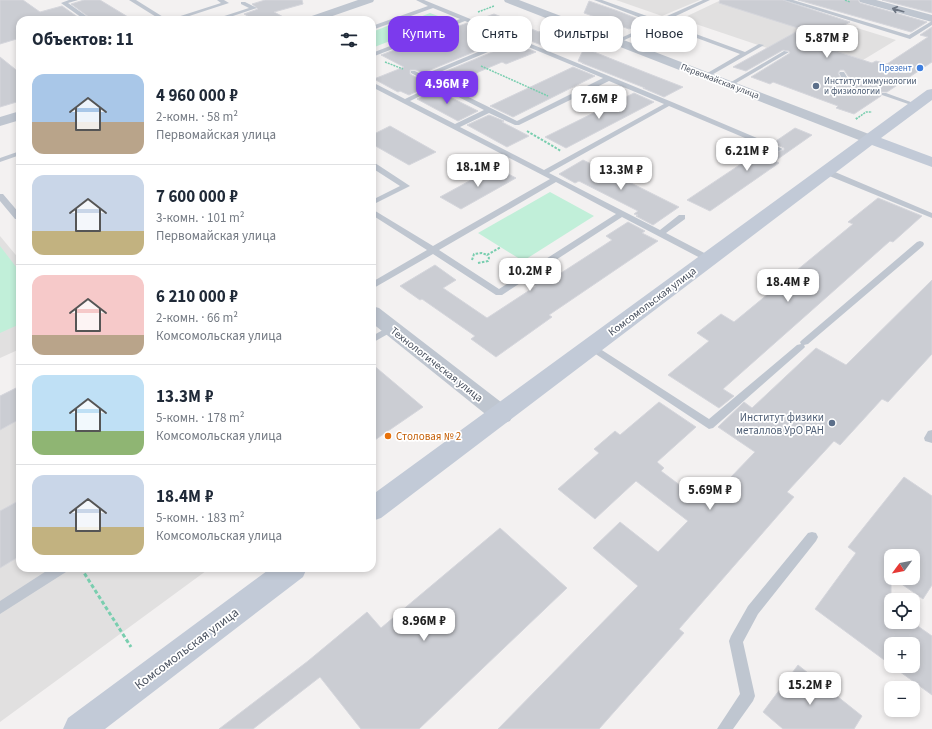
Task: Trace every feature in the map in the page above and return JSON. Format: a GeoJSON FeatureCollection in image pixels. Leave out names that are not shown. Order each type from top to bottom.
{"type":"FeatureCollection","features":[{"type":"Feature","properties":{"kind":"main road","name":"Комсомольская улица"},"geometry":{"type":"LineString","coordinates":[[376,507],[502,415],[825,171],[932,93]]}},
{"type":"Feature","properties":{"kind":"main road","name":"Первомайская улица"},"geometry":{"type":"LineString","coordinates":[[870,139],[932,162]]}},
{"type":"Feature","properties":{"kind":"main road","name":"Комсомольская улица"},"geometry":{"type":"LineString","coordinates":[[80,729],[288,572]]}},
{"type":"Feature","properties":{"kind":"street"},"geometry":{"type":"LineString","coordinates":[[322,16],[369,0]]}},
{"type":"Feature","properties":{"kind":"street","name":"Первомайская улица"},"geometry":{"type":"LineString","coordinates":[[508,0],[549,16]]}},
{"type":"Feature","properties":{"kind":"street"},"geometry":{"type":"LineString","coordinates":[[864,0],[932,19]]}},
{"type":"Feature","properties":{"kind":"street","name":"Первомайская улица"},"geometry":{"type":"LineString","coordinates":[[623,45],[870,139]]}},
{"type":"Feature","properties":{"kind":"street"},"geometry":{"type":"LineString","coordinates":[[0,122],[16,116]]}},
{"type":"Feature","properties":{"kind":"street","name":"Технологическая улица"},"geometry":{"type":"LineString","coordinates":[[376,316],[502,415]]}},
{"type":"Feature","properties":{"kind":"lane"},"geometry":{"type":"LineString","coordinates":[[75,0],[64,3],[83,16]]}},
{"type":"Feature","properties":{"kind":"lane"},"geometry":{"type":"LineString","coordinates":[[132,0],[158,16]]}},
{"type":"Feature","properties":{"kind":"lane"},"geometry":{"type":"LineString","coordinates":[[184,16],[226,3],[220,0]]}},
{"type":"Feature","properties":{"kind":"lane"},"geometry":{"type":"LineString","coordinates":[[419,0],[465,19]]}},
{"type":"Feature","properties":{"kind":"lane"},"geometry":{"type":"LineString","coordinates":[[597,0],[642,16]]}},
{"type":"Feature","properties":{"kind":"lane"},"geometry":{"type":"LineString","coordinates":[[672,16],[707,0]]}},
{"type":"Feature","properties":{"kind":"lane"},"geometry":{"type":"LineString","coordinates":[[787,0],[910,37],[932,23]]}},
{"type":"Feature","properties":{"kind":"lane"},"geometry":{"type":"LineString","coordinates":[[228,16],[254,8],[243,3]]}},
{"type":"Feature","properties":{"kind":"lane"},"geometry":{"type":"LineString","coordinates":[[376,27],[434,6]]}},
{"type":"Feature","properties":{"kind":"lane"},"geometry":{"type":"LineString","coordinates":[[821,17],[828,12]]}},
{"type":"Feature","properties":{"kind":"lane"},"geometry":{"type":"LineString","coordinates":[[376,53],[465,19]]}},
{"type":"Feature","properties":{"kind":"lane"},"geometry":{"type":"LineString","coordinates":[[697,36],[745,54]]}},
{"type":"Feature","properties":{"kind":"lane"},"geometry":{"type":"LineString","coordinates":[[706,76],[760,45]]}},
{"type":"Feature","properties":{"kind":"lane"},"geometry":{"type":"LineString","coordinates":[[532,46],[780,149]]}},
{"type":"Feature","properties":{"kind":"lane"},"geometry":{"type":"LineString","coordinates":[[424,77],[483,52]]}},
{"type":"Feature","properties":{"kind":"lane"},"geometry":{"type":"LineString","coordinates":[[729,85],[786,52]]}},
{"type":"Feature","properties":{"kind":"lane"},"geometry":{"type":"LineString","coordinates":[[413,72],[517,124],[609,78]]}},
{"type":"Feature","properties":{"kind":"lane"},"geometry":{"type":"LineString","coordinates":[[842,73],[844,78],[853,82]]}},
{"type":"Feature","properties":{"kind":"lane"},"geometry":{"type":"LineString","coordinates":[[405,101],[439,85]]}},
{"type":"Feature","properties":{"kind":"lane"},"geometry":{"type":"LineString","coordinates":[[376,86],[709,258]]}},
{"type":"Feature","properties":{"kind":"lane"},"geometry":{"type":"LineString","coordinates":[[884,94],[916,105]]}},
{"type":"Feature","properties":{"kind":"lane"},"geometry":{"type":"LineString","coordinates":[[544,173],[670,103]]}},
{"type":"Feature","properties":{"kind":"lane"},"geometry":{"type":"LineString","coordinates":[[455,127],[489,110]]}},
{"type":"Feature","properties":{"kind":"lane"},"geometry":{"type":"LineString","coordinates":[[0,160],[16,154]]}},
{"type":"Feature","properties":{"kind":"lane"},"geometry":{"type":"LineString","coordinates":[[376,167],[406,186],[376,201]]}},
{"type":"Feature","properties":{"kind":"lane"},"geometry":{"type":"LineString","coordinates":[[825,171],[932,216]]}},
{"type":"Feature","properties":{"kind":"lane"},"geometry":{"type":"LineString","coordinates":[[376,284],[556,179]]}},
{"type":"Feature","properties":{"kind":"lane"},"geometry":{"type":"LineString","coordinates":[[0,196],[16,215]]}},
{"type":"Feature","properties":{"kind":"lane"},"geometry":{"type":"LineString","coordinates":[[376,213],[498,293],[622,213]]}},
{"type":"Feature","properties":{"kind":"lane"},"geometry":{"type":"LineString","coordinates":[[661,233],[682,218]]}},
{"type":"Feature","properties":{"kind":"lane"},"geometry":{"type":"LineString","coordinates":[[591,347],[709,425],[920,244]]}},
{"type":"Feature","properties":{"kind":"lane"},"geometry":{"type":"LineString","coordinates":[[376,338],[392,328]]}},
{"type":"Feature","properties":{"kind":"lane"},"geometry":{"type":"LineString","coordinates":[[932,434],[930,438],[932,439]]}},
{"type":"Feature","properties":{"kind":"lane"},"geometry":{"type":"LineString","coordinates":[[724,729],[748,696],[736,641],[753,610],[812,537]]}},
{"type":"Feature","properties":{"kind":"lane"},"geometry":{"type":"LineString","coordinates":[[0,608],[56,572]]}},
{"type":"Feature","properties":{"kind":"path"},"geometry":{"type":"LineString","coordinates":[[467,59],[561,102]]}},
{"type":"Feature","properties":{"kind":"path"},"geometry":{"type":"LineString","coordinates":[[384,61],[413,72]]}},
{"type":"Feature","properties":{"kind":"path"},"geometry":{"type":"LineString","coordinates":[[856,119],[866,112],[872,112]]}},
{"type":"Feature","properties":{"kind":"path"},"geometry":{"type":"LineString","coordinates":[[517,124],[540,140],[572,157]]}},
{"type":"Feature","properties":{"kind":"path"},"geometry":{"type":"LineString","coordinates":[[487,254],[489,260],[483,263],[474,262],[472,259],[476,253],[487,254],[501,247]]}},
{"type":"Feature","properties":{"kind":"path"},"geometry":{"type":"LineString","coordinates":[[84,572],[131,647]]}},
{"type":"Feature","properties":{"kind":"shaded area"},"geometry":{"type":"Polygon","coordinates":[[[616,0],[700,0],[662,16],[616,0]]]}},
{"type":"Feature","properties":{"kind":"shaded area"},"geometry":{"type":"Polygon","coordinates":[[[721,0],[766,0],[896,40],[863,60],[789,36],[767,48],[697,24],[697,16],[687,16],[721,0]]]}},
{"type":"Feature","properties":{"kind":"shaded area"},"geometry":{"type":"Polygon","coordinates":[[[0,236],[16,255],[16,351],[0,358],[0,236]]]}},
{"type":"Feature","properties":{"kind":"shaded area"},"geometry":{"type":"Polygon","coordinates":[[[16,388],[16,572],[205,572],[0,722],[0,396],[16,388]]]}},
{"type":"Feature","properties":{"kind":"green space"},"geometry":{"type":"Polygon","coordinates":[[[430,13],[438,16],[422,16],[430,13]]]}},
{"type":"Feature","properties":{"kind":"green space"},"geometry":{"type":"Polygon","coordinates":[[[388,26],[388,42],[376,46],[376,30],[388,26]]]}},
{"type":"Feature","properties":{"kind":"green space"},"geometry":{"type":"Polygon","coordinates":[[[550,192],[594,216],[523,261],[478,233],[550,192]]]}},
{"type":"Feature","properties":{"kind":"green space"},"geometry":{"type":"Polygon","coordinates":[[[0,246],[16,267],[16,326],[0,333],[0,246]]]}},
{"type":"Feature","properties":{"kind":"building"},"geometry":{"type":"Polygon","coordinates":[[[0,0],[23,0],[40,12],[62,6],[76,16],[16,16],[16,39],[0,44],[0,0]]]}},
{"type":"Feature","properties":{"kind":"building"},"geometry":{"type":"Polygon","coordinates":[[[84,0],[100,0],[126,16],[88,16],[71,4],[84,0]]]}},
{"type":"Feature","properties":{"kind":"building"},"geometry":{"type":"Polygon","coordinates":[[[265,0],[302,0],[303,4],[274,12],[282,16],[248,16],[244,14],[258,9],[252,4],[265,0]]]}},
{"type":"Feature","properties":{"kind":"building"},"geometry":{"type":"Polygon","coordinates":[[[720,0],[783,0],[850,22],[811,43],[872,63],[876,61],[887,64],[928,37],[920,35],[932,27],[932,62],[887,92],[881,92],[881,96],[854,114],[836,108],[838,106],[773,82],[770,84],[751,77],[790,53],[789,51],[783,50],[746,71],[733,67],[801,29],[719,3],[720,0]],[[840,70],[838,73],[841,79],[847,84],[856,85],[856,81],[848,76],[844,70],[840,70]]]}},
{"type":"Feature","properties":{"kind":"building"},"geometry":{"type":"Polygon","coordinates":[[[798,0],[858,0],[860,3],[927,22],[911,32],[798,0]]]}},
{"type":"Feature","properties":{"kind":"building"},"geometry":{"type":"Polygon","coordinates":[[[882,0],[932,0],[932,13],[882,0]]]}},
{"type":"Feature","properties":{"kind":"building"},"geometry":{"type":"Polygon","coordinates":[[[589,1],[631,16],[631,28],[623,27],[623,16],[592,16],[584,13],[589,1]]]}},
{"type":"Feature","properties":{"kind":"building"},"geometry":{"type":"Polygon","coordinates":[[[494,14],[499,16],[488,16],[494,14]]]}},
{"type":"Feature","properties":{"kind":"building"},"geometry":{"type":"Polygon","coordinates":[[[467,23],[467,52],[474,52],[423,73],[416,70],[410,70],[410,74],[431,85],[409,95],[400,91],[398,92],[376,80],[376,78],[404,67],[381,55],[389,52],[459,52],[459,26],[467,23]]]}},
{"type":"Feature","properties":{"kind":"building"},"geometry":{"type":"Polygon","coordinates":[[[532,29],[540,31],[540,45],[532,41],[532,29]]]}},
{"type":"Feature","properties":{"kind":"building"},"geometry":{"type":"Polygon","coordinates":[[[532,50],[536,52],[506,64],[502,62],[448,85],[432,77],[492,52],[532,52],[532,50]]]}},
{"type":"Feature","properties":{"kind":"building"},"geometry":{"type":"Polygon","coordinates":[[[582,52],[594,52],[683,87],[664,97],[578,61],[582,52]]]}},
{"type":"Feature","properties":{"kind":"building"},"geometry":{"type":"Polygon","coordinates":[[[0,57],[16,70],[16,102],[0,107],[0,57]]]}},
{"type":"Feature","properties":{"kind":"building"},"geometry":{"type":"Polygon","coordinates":[[[573,67],[595,76],[513,117],[490,106],[573,67]]]}},
{"type":"Feature","properties":{"kind":"building"},"geometry":{"type":"Polygon","coordinates":[[[436,90],[478,111],[458,121],[417,99],[436,90]]]}},
{"type":"Feature","properties":{"kind":"building"},"geometry":{"type":"Polygon","coordinates":[[[634,93],[654,102],[566,148],[545,137],[634,93]]]}},
{"type":"Feature","properties":{"kind":"building"},"geometry":{"type":"Polygon","coordinates":[[[489,115],[504,121],[502,122],[529,136],[507,147],[467,125],[489,115]]]}},
{"type":"Feature","properties":{"kind":"building"},"geometry":{"type":"Polygon","coordinates":[[[390,126],[436,152],[409,165],[376,146],[376,133],[390,126]]]}},
{"type":"Feature","properties":{"kind":"building"},"geometry":{"type":"Polygon","coordinates":[[[795,128],[812,135],[775,161],[779,163],[710,211],[687,200],[765,148],[776,152],[784,150],[784,148],[773,143],[795,128]]]}},
{"type":"Feature","properties":{"kind":"building"},"geometry":{"type":"Polygon","coordinates":[[[583,160],[679,207],[653,225],[636,216],[638,215],[634,214],[638,211],[579,181],[575,183],[559,174],[583,160]]]}},
{"type":"Feature","properties":{"kind":"building"},"geometry":{"type":"Polygon","coordinates":[[[495,167],[516,178],[461,209],[440,197],[495,167]]]}},
{"type":"Feature","properties":{"kind":"building"},"geometry":{"type":"Polygon","coordinates":[[[878,198],[922,216],[893,242],[890,241],[723,389],[734,396],[719,408],[668,375],[709,341],[697,333],[721,314],[734,322],[853,224],[848,222],[878,198]]]}},
{"type":"Feature","properties":{"kind":"building"},"geometry":{"type":"Polygon","coordinates":[[[628,222],[645,231],[642,233],[658,241],[549,315],[552,317],[496,357],[471,339],[475,336],[422,299],[420,300],[400,286],[435,265],[456,280],[443,288],[487,318],[536,286],[531,283],[554,268],[561,273],[612,240],[606,236],[628,222]]]}},
{"type":"Feature","properties":{"kind":"building"},"geometry":{"type":"Polygon","coordinates":[[[932,280],[932,354],[888,402],[882,399],[840,445],[834,441],[787,492],[794,497],[679,629],[684,633],[599,729],[498,729],[638,586],[593,548],[620,522],[658,552],[688,521],[636,481],[595,519],[558,489],[599,453],[594,449],[615,431],[620,435],[659,402],[696,427],[657,462],[664,468],[661,471],[705,504],[755,452],[718,427],[744,402],[752,408],[816,348],[846,365],[932,280]]]}},
{"type":"Feature","properties":{"kind":"building"},"geometry":{"type":"Polygon","coordinates":[[[376,367],[423,407],[376,439],[376,367]]]}},
{"type":"Feature","properties":{"kind":"building"},"geometry":{"type":"Polygon","coordinates":[[[16,388],[16,421],[0,430],[0,396],[16,388]]]}},
{"type":"Feature","properties":{"kind":"building"},"geometry":{"type":"Polygon","coordinates":[[[904,477],[932,496],[932,585],[923,599],[920,597],[920,593],[914,593],[903,585],[920,585],[920,549],[884,549],[884,585],[891,585],[891,593],[884,593],[884,629],[920,629],[920,628],[932,636],[932,695],[920,686],[920,681],[913,681],[902,673],[920,673],[920,637],[884,637],[884,660],[815,609],[856,553],[848,547],[904,477]]]}},
{"type":"Feature","properties":{"kind":"building"},"geometry":{"type":"Polygon","coordinates":[[[16,502],[16,558],[0,568],[0,511],[16,502]]]}},
{"type":"Feature","properties":{"kind":"building"},"geometry":{"type":"Polygon","coordinates":[[[500,528],[567,588],[419,729],[361,729],[320,677],[253,729],[219,729],[308,661],[367,612],[381,628],[500,528]]]}},
{"type":"Feature","properties":{"kind":"building"},"geometry":{"type":"Polygon","coordinates":[[[798,665],[862,716],[854,729],[783,729],[763,712],[798,665]]]}},
{"type":"Feature","properties":{"kind":"place","name":"Презент"},"geometry":{"type":"Point","coordinates":[920,68]}},
{"type":"Feature","properties":{"kind":"place","name":"Институт иммунологии и физиологии"},"geometry":{"type":"Point","coordinates":[816,86]}},
{"type":"Feature","properties":{"kind":"place","name":"Институт физики металлов УрО РАН"},"geometry":{"type":"Point","coordinates":[832,423]}},
{"type":"Feature","properties":{"kind":"place","name":"Столовая № 2"},"geometry":{"type":"Point","coordinates":[388,436]}}]}
